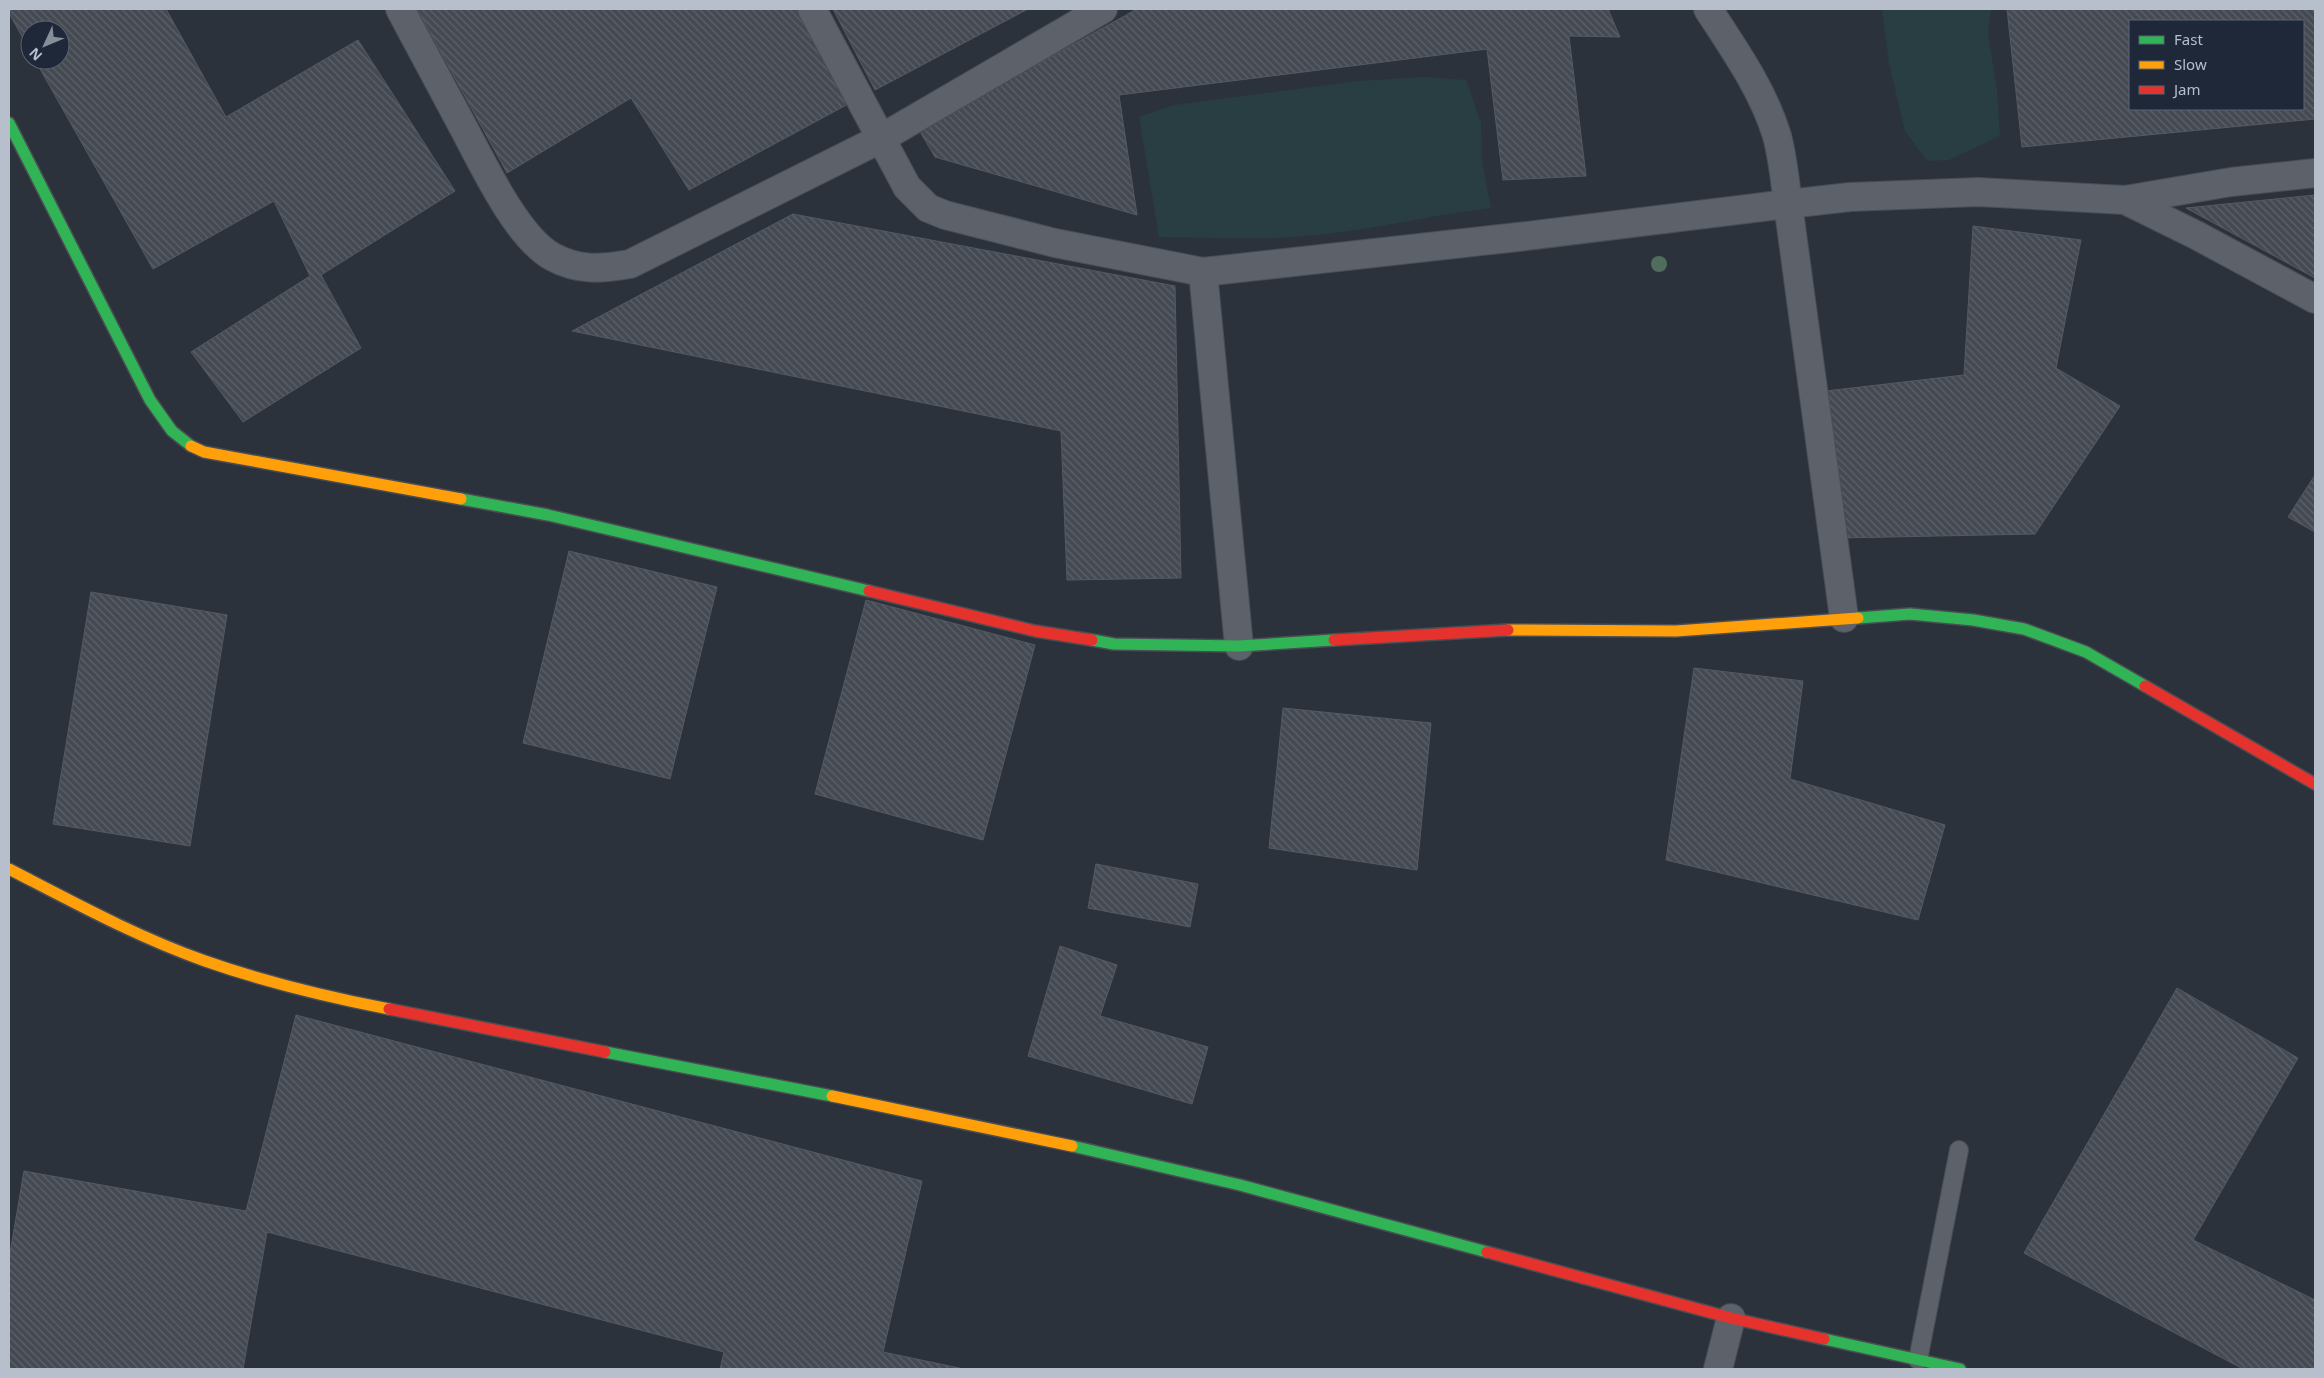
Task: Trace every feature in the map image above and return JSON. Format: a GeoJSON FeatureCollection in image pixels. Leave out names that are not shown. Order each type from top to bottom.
{"type":"FeatureCollection","features":[{"type":"Feature","properties":{"kind":"street"},"geometry":{"type":"LineString","coordinates":[[400,9],[483,163],[516,218],[532,240],[551,256],[576,267],[600,269],[630,264],[880,139],[1103,9]]}},
{"type":"Feature","properties":{"kind":"street"},"geometry":{"type":"LineString","coordinates":[[812,9],[907,187],[928,208],[945,216],[1055,243],[1203,272],[1518,237],[1850,197],[1978,192],[2125,200],[2232,182],[2315,173]]}},
{"type":"Feature","properties":{"kind":"street"},"geometry":{"type":"LineString","coordinates":[[1708,9],[1748,73],[1778,138],[1844,618]]}},
{"type":"Feature","properties":{"kind":"street"},"geometry":{"type":"LineString","coordinates":[[9,123],[150,400],[169,431],[187,446],[204,452],[548,516],[1035,631],[1114,644],[1239,646],[1495,630],[1676,631],[1910,614],[1974,620],[2024,629],[2086,652],[2315,784]]}},
{"type":"Feature","properties":{"kind":"street"},"geometry":{"type":"LineString","coordinates":[[2125,200],[2196,235],[2315,299]]}},
{"type":"Feature","properties":{"kind":"street"},"geometry":{"type":"LineString","coordinates":[[1203,272],[1239,646]]}},
{"type":"Feature","properties":{"kind":"street"},"geometry":{"type":"LineString","coordinates":[[9,869],[112,921],[205,961],[318,995],[1008,1130],[1240,1185],[1731,1318],[1960,1369]]}},
{"type":"Feature","properties":{"kind":"street"},"geometry":{"type":"LineString","coordinates":[[1718,1369],[1731,1318]]}},
{"type":"Feature","properties":{"kind":"lane"},"geometry":{"type":"LineString","coordinates":[[1918,1360],[1959,1150]]}},
{"type":"Feature","properties":{"kind":"green space"},"geometry":{"type":"Polygon","coordinates":[[[1882,9],[1991,9],[1988,33],[1997,90],[2000,136],[1949,160],[1927,161],[1905,131],[1889,63],[1882,9]]]}},
{"type":"Feature","properties":{"kind":"green space"},"geometry":{"type":"Polygon","coordinates":[[[1424,77],[1466,80],[1481,123],[1482,162],[1491,208],[1317,235],[1259,238],[1159,237],[1139,117],[1174,105],[1358,81],[1424,77]]]}},
{"type":"Feature","properties":{"kind":"building"},"geometry":{"type":"Polygon","coordinates":[[[9,9],[166,9],[226,117],[358,40],[455,191],[321,275],[361,348],[243,422],[191,352],[310,276],[274,201],[153,269],[41,70],[70,70],[70,20],[20,20],[20,33],[9,13],[9,9]]]}},
{"type":"Feature","properties":{"kind":"building"},"geometry":{"type":"Polygon","coordinates":[[[417,9],[801,9],[852,102],[689,190],[631,98],[507,173],[417,9]]]}},
{"type":"Feature","properties":{"kind":"building"},"geometry":{"type":"Polygon","coordinates":[[[833,9],[1028,9],[875,90],[833,9]]]}},
{"type":"Feature","properties":{"kind":"building"},"geometry":{"type":"Polygon","coordinates":[[[1137,9],[1608,9],[1620,37],[1569,36],[1586,176],[1503,180],[1487,49],[1119,95],[1137,215],[935,157],[919,130],[1137,9]]]}},
{"type":"Feature","properties":{"kind":"building"},"geometry":{"type":"Polygon","coordinates":[[[2007,9],[2315,9],[2315,119],[2022,147],[2007,9]]]}},
{"type":"Feature","properties":{"kind":"building"},"geometry":{"type":"Polygon","coordinates":[[[2315,195],[2315,278],[2186,208],[2315,195]]]}},
{"type":"Feature","properties":{"kind":"building"},"geometry":{"type":"Polygon","coordinates":[[[793,214],[1175,286],[1181,578],[1067,580],[1061,431],[572,331],[793,214]]]}},
{"type":"Feature","properties":{"kind":"building"},"geometry":{"type":"Polygon","coordinates":[[[1973,226],[2081,240],[2056,368],[2120,406],[2035,534],[1840,538],[1826,391],[1964,375],[1973,226]]]}},
{"type":"Feature","properties":{"kind":"building"},"geometry":{"type":"Polygon","coordinates":[[[2315,475],[2315,532],[2288,517],[2315,475]]]}},
{"type":"Feature","properties":{"kind":"building"},"geometry":{"type":"Polygon","coordinates":[[[569,551],[717,587],[670,779],[523,743],[569,551]]]}},
{"type":"Feature","properties":{"kind":"building"},"geometry":{"type":"Polygon","coordinates":[[[91,592],[227,615],[190,846],[53,824],[91,592]]]}},
{"type":"Feature","properties":{"kind":"building"},"geometry":{"type":"Polygon","coordinates":[[[866,600],[1035,645],[983,840],[815,794],[866,600]]]}},
{"type":"Feature","properties":{"kind":"building"},"geometry":{"type":"Polygon","coordinates":[[[1694,668],[1803,681],[1790,779],[1945,825],[1918,920],[1666,860],[1694,668]]]}},
{"type":"Feature","properties":{"kind":"building"},"geometry":{"type":"Polygon","coordinates":[[[1283,708],[1431,723],[1417,870],[1269,848],[1283,708]]]}},
{"type":"Feature","properties":{"kind":"building"},"geometry":{"type":"Polygon","coordinates":[[[1096,864],[1198,884],[1190,927],[1088,908],[1096,864]]]}},
{"type":"Feature","properties":{"kind":"building"},"geometry":{"type":"Polygon","coordinates":[[[1060,946],[1117,965],[1100,1016],[1208,1047],[1192,1104],[1028,1056],[1060,946]]]}},
{"type":"Feature","properties":{"kind":"building"},"geometry":{"type":"Polygon","coordinates":[[[2177,988],[2298,1058],[2193,1240],[2315,1300],[2315,1369],[2243,1369],[2024,1253],[2177,988]]]}},
{"type":"Feature","properties":{"kind":"building"},"geometry":{"type":"Polygon","coordinates":[[[296,1015],[922,1181],[883,1352],[964,1369],[720,1369],[724,1352],[267,1232],[243,1369],[9,1369],[9,1259],[24,1171],[246,1211],[296,1015]]]}},
{"type":"Feature","properties":{"kind":"traffic: fast"},"geometry":{"type":"LineString","coordinates":[[9,123],[150,400],[172,431],[191,446]]}},
{"type":"Feature","properties":{"kind":"traffic: fast"},"geometry":{"type":"LineString","coordinates":[[461,499],[548,515],[869,591]]}},
{"type":"Feature","properties":{"kind":"traffic: fast"},"geometry":{"type":"LineString","coordinates":[[1858,618],[1910,614],[1973,620],[2024,629],[2086,652],[2145,686]]}},
{"type":"Feature","properties":{"kind":"traffic: fast"},"geometry":{"type":"LineString","coordinates":[[1092,640],[1114,644],[1239,646],[1334,640]]}},
{"type":"Feature","properties":{"kind":"traffic: fast"},"geometry":{"type":"LineString","coordinates":[[605,1052],[832,1096]]}},
{"type":"Feature","properties":{"kind":"traffic: fast"},"geometry":{"type":"LineString","coordinates":[[1072,1146],[1240,1185],[1487,1252]]}},
{"type":"Feature","properties":{"kind":"traffic: fast"},"geometry":{"type":"LineString","coordinates":[[1824,1339],[1960,1369]]}},
{"type":"Feature","properties":{"kind":"traffic: slow"},"geometry":{"type":"LineString","coordinates":[[191,446],[204,452],[461,499]]}},
{"type":"Feature","properties":{"kind":"traffic: slow"},"geometry":{"type":"LineString","coordinates":[[1508,630],[1676,631],[1858,618]]}},
{"type":"Feature","properties":{"kind":"traffic: slow"},"geometry":{"type":"LineString","coordinates":[[9,869],[130,930],[180,952],[250,976],[389,1009]]}},
{"type":"Feature","properties":{"kind":"traffic: slow"},"geometry":{"type":"LineString","coordinates":[[832,1096],[1072,1146]]}},
{"type":"Feature","properties":{"kind":"traffic: jam"},"geometry":{"type":"LineString","coordinates":[[869,591],[1035,631],[1092,640]]}},
{"type":"Feature","properties":{"kind":"traffic: jam"},"geometry":{"type":"LineString","coordinates":[[1334,640],[1508,630]]}},
{"type":"Feature","properties":{"kind":"traffic: jam"},"geometry":{"type":"LineString","coordinates":[[2145,686],[2315,784]]}},
{"type":"Feature","properties":{"kind":"traffic: jam"},"geometry":{"type":"LineString","coordinates":[[389,1009],[605,1052]]}},
{"type":"Feature","properties":{"kind":"traffic: jam"},"geometry":{"type":"LineString","coordinates":[[1487,1252],[1731,1318],[1824,1339]]}}]}
